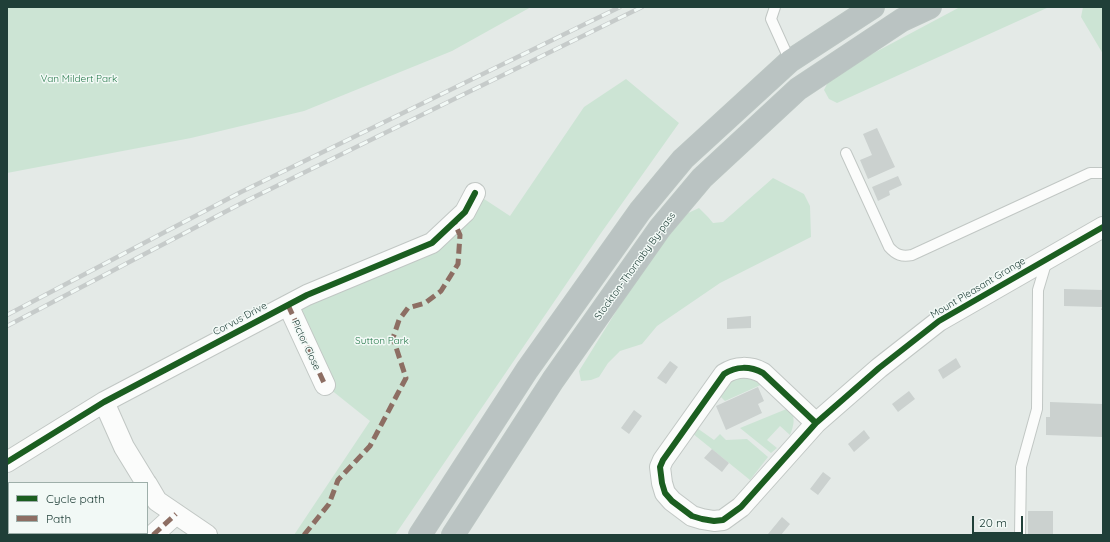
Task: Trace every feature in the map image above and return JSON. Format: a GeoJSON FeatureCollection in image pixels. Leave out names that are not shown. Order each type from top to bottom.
{"type":"FeatureCollection","features":[{"type":"Feature","properties":{"kind":"highway"},"geometry":{"type":"LineString","coordinates":[[420,535],[527,370],[640,211],[683,159],[790,61],[821,23],[846,7]]}},
{"type":"Feature","properties":{"kind":"highway"},"geometry":{"type":"LineString","coordinates":[[790,61],[873,7]]}},
{"type":"Feature","properties":{"kind":"highway","name":"Stockton-Thornaby By-pass"},"geometry":{"type":"LineString","coordinates":[[453,535],[553,380],[660,228],[702,178],[798,89],[902,20],[930,7]]}},
{"type":"Feature","properties":{"kind":"street","name":"Corvus Drive"},"geometry":{"type":"LineString","coordinates":[[7,462],[104,402],[307,295],[432,243],[465,212],[475,193]]}},
{"type":"Feature","properties":{"kind":"street","name":"Mount Pleasant Grange"},"geometry":{"type":"LineString","coordinates":[[816,423],[763,373],[747,368],[729,371],[724,374],[663,460],[660,466],[660,475],[665,493],[672,501],[692,516],[714,521],[723,520],[741,508],[816,423],[879,368],[939,321],[1103,227]]}},
{"type":"Feature","properties":{"kind":"street","name":"Pictor Close"},"geometry":{"type":"LineString","coordinates":[[288,306],[325,385]]}},
{"type":"Feature","properties":{"kind":"street"},"geometry":{"type":"LineString","coordinates":[[104,402],[124,447],[146,482]]}},
{"type":"Feature","properties":{"kind":"street"},"geometry":{"type":"LineString","coordinates":[[148,486],[157,501],[207,535]]}},
{"type":"Feature","properties":{"kind":"street"},"geometry":{"type":"LineString","coordinates":[[153,535],[176,514]]}},
{"type":"Feature","properties":{"kind":"lane"},"geometry":{"type":"LineString","coordinates":[[775,7],[771,19],[790,61]]}},
{"type":"Feature","properties":{"kind":"lane"},"geometry":{"type":"LineString","coordinates":[[846,153],[889,247],[898,255],[912,255],[1090,173],[1103,173]]}},
{"type":"Feature","properties":{"kind":"lane"},"geometry":{"type":"LineString","coordinates":[[1020,535],[1022,467],[1037,409],[1038,290],[1048,258]]}},
{"type":"Feature","properties":{"kind":"green space","name":"Van Mildert Park"},"geometry":{"type":"Polygon","coordinates":[[[7,7],[531,7],[452,51],[304,111],[191,138],[7,173],[7,7]]]}},
{"type":"Feature","properties":{"kind":"green space"},"geometry":{"type":"Polygon","coordinates":[[[960,7],[1049,7],[837,103],[829,99],[824,90],[828,82],[855,63],[960,7]]]}},
{"type":"Feature","properties":{"kind":"green space"},"geometry":{"type":"Polygon","coordinates":[[[1083,7],[1103,7],[1103,54],[1081,17],[1083,7]]]}},
{"type":"Feature","properties":{"kind":"green space","name":"Sutton Park"},"geometry":{"type":"Polygon","coordinates":[[[626,79],[679,123],[601,233],[395,535],[294,535],[370,421],[325,385],[288,305],[432,243],[475,193],[510,216],[584,107],[626,79]]]}},
{"type":"Feature","properties":{"kind":"green space"},"geometry":{"type":"Polygon","coordinates":[[[773,178],[804,194],[810,206],[811,237],[720,283],[657,326],[642,344],[620,351],[608,363],[599,377],[581,381],[579,371],[620,305],[652,256],[686,214],[699,208],[713,223],[723,222],[773,178]]]}},
{"type":"Feature","properties":{"kind":"green space"},"geometry":{"type":"Polygon","coordinates":[[[742,375],[765,383],[725,401],[718,394],[729,381],[742,375]]]}},
{"type":"Feature","properties":{"kind":"green space"},"geometry":{"type":"Polygon","coordinates":[[[789,408],[793,414],[793,425],[790,435],[780,426],[767,440],[777,448],[771,453],[740,428],[789,408]]]}},
{"type":"Feature","properties":{"kind":"green space"},"geometry":{"type":"Polygon","coordinates":[[[697,428],[714,440],[720,434],[726,440],[747,439],[768,457],[750,480],[692,433],[697,428]]]}},
{"type":"Feature","properties":{"kind":"building"},"geometry":{"type":"Polygon","coordinates":[[[877,128],[895,167],[868,179],[860,160],[872,155],[863,134],[877,128]]]}},
{"type":"Feature","properties":{"kind":"building"},"geometry":{"type":"Polygon","coordinates":[[[898,176],[902,185],[889,191],[890,195],[878,201],[872,187],[898,176]]]}},
{"type":"Feature","properties":{"kind":"building"},"geometry":{"type":"Polygon","coordinates":[[[1064,289],[1103,290],[1103,310],[1101,310],[1102,307],[1064,306],[1064,289]]]}},
{"type":"Feature","properties":{"kind":"building"},"geometry":{"type":"Polygon","coordinates":[[[751,316],[751,328],[727,329],[727,318],[751,316]]]}},
{"type":"Feature","properties":{"kind":"building"},"geometry":{"type":"Polygon","coordinates":[[[956,358],[961,367],[943,379],[938,370],[956,358]]]}},
{"type":"Feature","properties":{"kind":"building"},"geometry":{"type":"Polygon","coordinates":[[[670,361],[678,367],[666,384],[657,378],[670,361]]]}},
{"type":"Feature","properties":{"kind":"building"},"geometry":{"type":"Polygon","coordinates":[[[758,387],[764,401],[758,404],[762,413],[726,430],[716,406],[758,387]]]}},
{"type":"Feature","properties":{"kind":"building"},"geometry":{"type":"Polygon","coordinates":[[[909,391],[915,399],[898,412],[892,404],[909,391]]]}},
{"type":"Feature","properties":{"kind":"building"},"geometry":{"type":"Polygon","coordinates":[[[1050,402],[1103,404],[1103,437],[1046,435],[1046,417],[1050,417],[1050,402]]]}},
{"type":"Feature","properties":{"kind":"building"},"geometry":{"type":"Polygon","coordinates":[[[634,410],[642,416],[629,434],[621,428],[634,410]]]}},
{"type":"Feature","properties":{"kind":"building"},"geometry":{"type":"Polygon","coordinates":[[[864,430],[870,438],[854,452],[848,444],[864,430]]]}},
{"type":"Feature","properties":{"kind":"building"},"geometry":{"type":"Polygon","coordinates":[[[712,449],[729,463],[722,472],[704,458],[712,449]]]}},
{"type":"Feature","properties":{"kind":"building"},"geometry":{"type":"Polygon","coordinates":[[[823,472],[831,478],[818,495],[810,489],[823,472]]]}},
{"type":"Feature","properties":{"kind":"building"},"geometry":{"type":"Polygon","coordinates":[[[1028,511],[1053,511],[1053,535],[1028,535],[1028,511]]]}},
{"type":"Feature","properties":{"kind":"building"},"geometry":{"type":"Polygon","coordinates":[[[782,517],[790,524],[781,535],[769,535],[768,534],[782,517]]]}},
{"type":"Feature","properties":{"kind":"railway"},"geometry":{"type":"LineString","coordinates":[[7,315],[241,192],[620,7]]}},
{"type":"Feature","properties":{"kind":"railway"},"geometry":{"type":"LineString","coordinates":[[7,326],[244,202],[642,7]]}},
{"type":"Feature","properties":{"kind":"marked path"},"geometry":{"type":"LineString","coordinates":[[304,535],[329,504],[338,480],[370,446],[406,378],[393,338],[399,320],[408,308],[425,303],[441,291],[458,264],[460,235],[454,222]]}},
{"type":"Feature","properties":{"kind":"marked path"},"geometry":{"type":"LineString","coordinates":[[288,305],[325,385]]}},
{"type":"Feature","properties":{"kind":"marked path"},"geometry":{"type":"LineString","coordinates":[[153,535],[176,514]]}},
{"type":"Feature","properties":{"kind":"cycle path"},"geometry":{"type":"LineString","coordinates":[[7,462],[104,402],[307,295],[432,243],[465,212],[475,193]]}},
{"type":"Feature","properties":{"kind":"cycle path"},"geometry":{"type":"LineString","coordinates":[[816,423],[763,373],[748,368],[733,369],[724,374],[663,460],[660,467],[665,493],[672,501],[692,516],[714,521],[723,520],[741,507],[816,423],[879,368],[939,321],[1103,227]]}}]}
